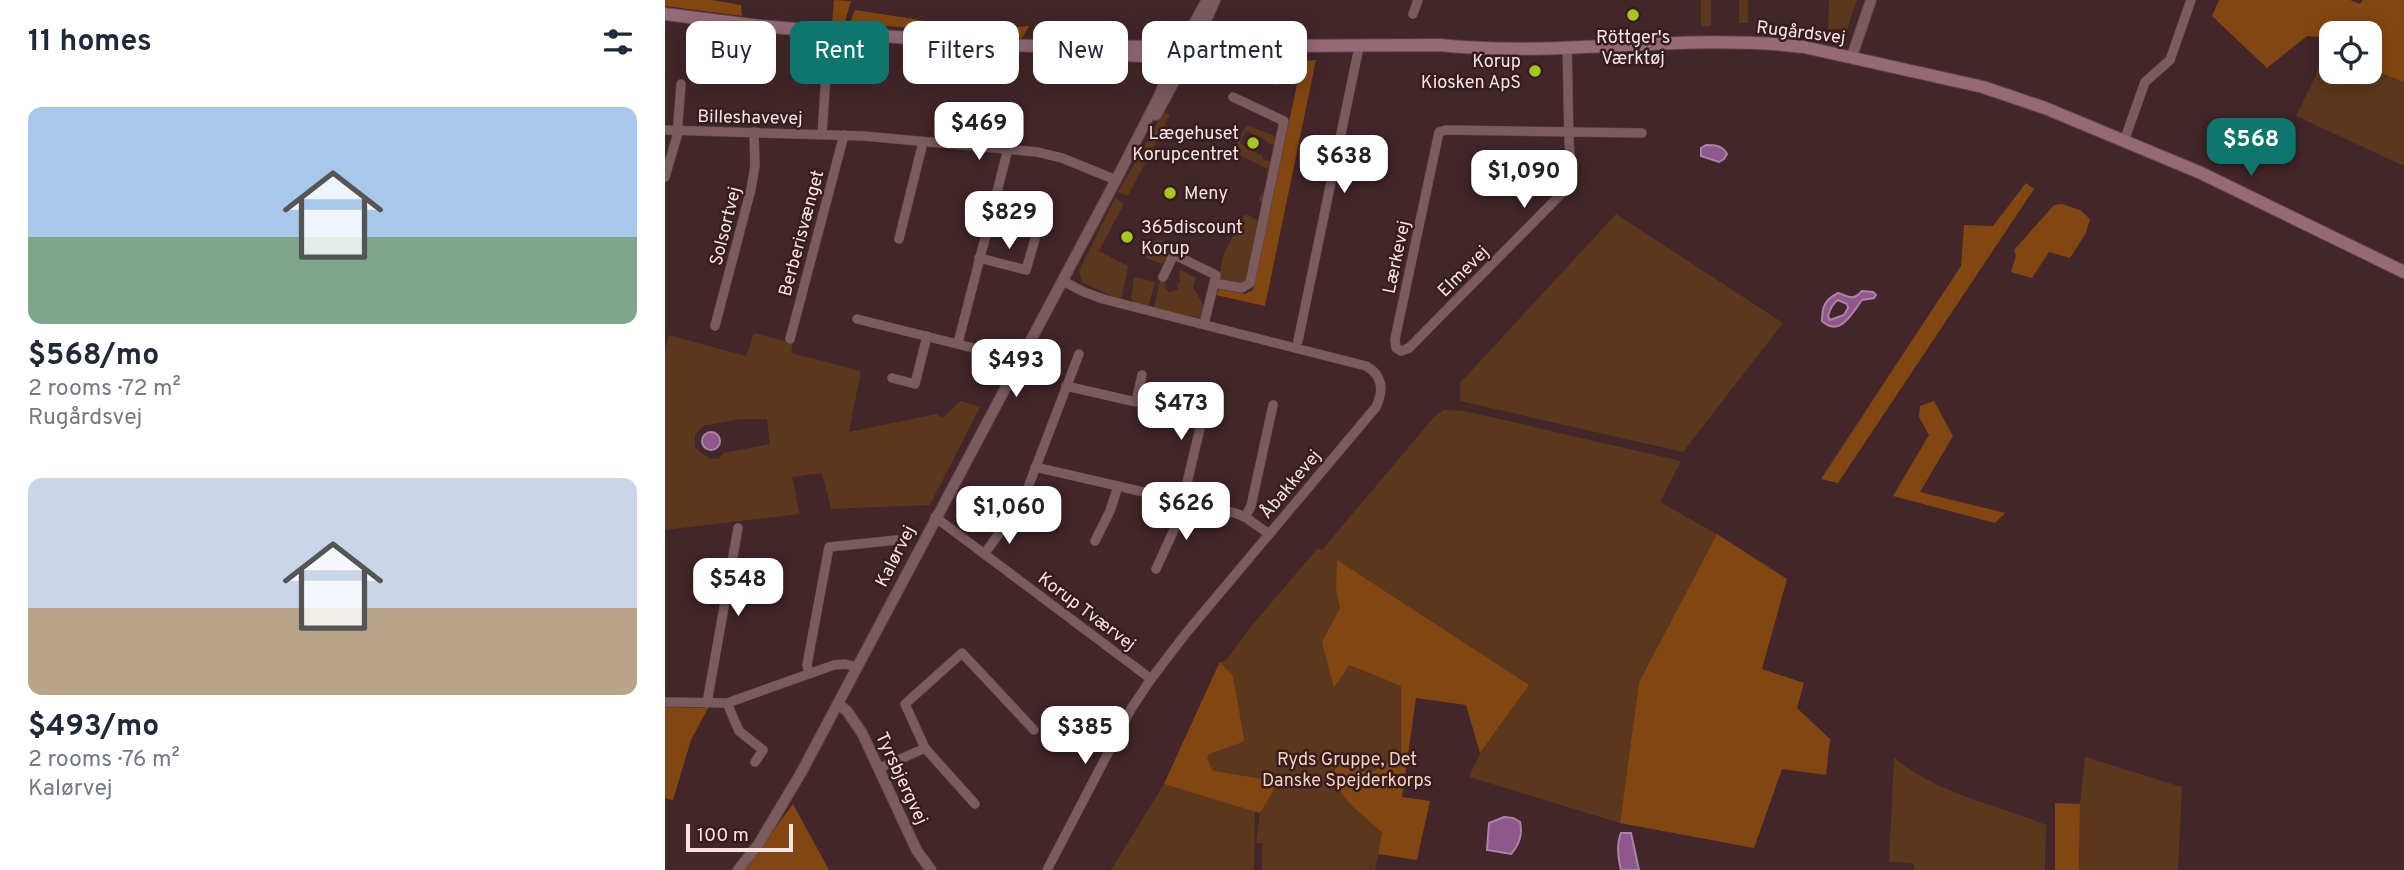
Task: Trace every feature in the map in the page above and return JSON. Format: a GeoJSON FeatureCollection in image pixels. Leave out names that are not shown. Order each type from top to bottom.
{"type":"FeatureCollection","features":[{"type":"Feature","properties":{"kind":"main road","name":"Rugårdsvej"},"geometry":{"type":"LineString","coordinates":[[665,14],[828,32],[1033,46]]}},
{"type":"Feature","properties":{"kind":"main road","name":"Rugårdsvej"},"geometry":{"type":"LineString","coordinates":[[1307,50],[1701,43],[1780,44],[1852,56],[2009,95],[2253,197],[2404,272]]}},
{"type":"Feature","properties":{"kind":"main road","name":"Rugårdsvej"},"geometry":{"type":"LineString","coordinates":[[1307,48],[1359,49]]}},
{"type":"Feature","properties":{"kind":"street","name":"Kalørvej"},"geometry":{"type":"LineString","coordinates":[[1198,21],[1207,0]]}},
{"type":"Feature","properties":{"kind":"street","name":"Kalørvej"},"geometry":{"type":"LineString","coordinates":[[1206,21],[1215,0]]}},
{"type":"Feature","properties":{"kind":"street"},"geometry":{"type":"LineString","coordinates":[[1413,14],[1418,0]]}},
{"type":"Feature","properties":{"kind":"street"},"geometry":{"type":"LineString","coordinates":[[1852,56],[1871,0]]}},
{"type":"Feature","properties":{"kind":"street"},"geometry":{"type":"LineString","coordinates":[[2124,141],[2145,82],[2170,60],[2191,0]]}},
{"type":"Feature","properties":{"kind":"street","name":"Elmevej"},"geometry":{"type":"LineString","coordinates":[[1398,350],[1409,348],[1565,191],[1570,179],[1567,47]]}},
{"type":"Feature","properties":{"kind":"street"},"geometry":{"type":"LineString","coordinates":[[1296,334],[1359,49]]}},
{"type":"Feature","properties":{"kind":"street","name":"Billeshavevej"},"geometry":{"type":"LineString","coordinates":[[678,132],[681,84]]}},
{"type":"Feature","properties":{"kind":"street","name":"Billeshavevej"},"geometry":{"type":"LineString","coordinates":[[822,134],[825,84]]}},
{"type":"Feature","properties":{"kind":"street","name":"Kalørvej"},"geometry":{"type":"LineString","coordinates":[[738,870],[769,828],[838,704],[1166,84]]}},
{"type":"Feature","properties":{"kind":"street"},"geometry":{"type":"LineString","coordinates":[[1214,283],[1242,288],[1250,283],[1284,121],[1233,97]]}},
{"type":"Feature","properties":{"kind":"street","name":"Billeshavevej"},"geometry":{"type":"LineString","coordinates":[[665,130],[843,135],[1037,152],[1062,158],[1116,180]]}},
{"type":"Feature","properties":{"kind":"street"},"geometry":{"type":"LineString","coordinates":[[665,177],[678,132]]}},
{"type":"Feature","properties":{"kind":"street","name":"Solsortvej"},"geometry":{"type":"LineString","coordinates":[[715,326],[751,189],[755,166],[754,132]]}},
{"type":"Feature","properties":{"kind":"street","name":"Lærkevej"},"geometry":{"type":"LineString","coordinates":[[1398,350],[1395,339],[1439,132],[1569,132]]}},
{"type":"Feature","properties":{"kind":"street"},"geometry":{"type":"LineString","coordinates":[[1569,132],[1642,133]]}},
{"type":"Feature","properties":{"kind":"street","name":"Berberisvænget"},"geometry":{"type":"LineString","coordinates":[[790,339],[843,135]]}},
{"type":"Feature","properties":{"kind":"street"},"geometry":{"type":"LineString","coordinates":[[899,239],[923,142]]}},
{"type":"Feature","properties":{"kind":"street"},"geometry":{"type":"LineString","coordinates":[[958,344],[1008,149]]}},
{"type":"Feature","properties":{"kind":"street"},"geometry":{"type":"LineString","coordinates":[[979,258],[1026,270],[1035,239]]}},
{"type":"Feature","properties":{"kind":"street"},"geometry":{"type":"LineString","coordinates":[[1163,277],[1172,258],[1177,256],[1216,275],[1204,324]]}},
{"type":"Feature","properties":{"kind":"street","name":"Åbakkevej"},"geometry":{"type":"LineString","coordinates":[[1048,870],[1131,709],[1151,679],[1187,632],[1376,407],[1380,398],[1380,382],[1376,373],[1366,366],[1090,294],[1063,281]]}},
{"type":"Feature","properties":{"kind":"street"},"geometry":{"type":"LineString","coordinates":[[857,319],[1009,357]]}},
{"type":"Feature","properties":{"kind":"street"},"geometry":{"type":"LineString","coordinates":[[892,378],[915,384],[927,336]]}},
{"type":"Feature","properties":{"kind":"street"},"geometry":{"type":"LineString","coordinates":[[985,553],[1018,508],[1079,354]]}},
{"type":"Feature","properties":{"kind":"street"},"geometry":{"type":"LineString","coordinates":[[1066,386],[1136,402],[1142,375]]}},
{"type":"Feature","properties":{"kind":"street"},"geometry":{"type":"LineString","coordinates":[[1157,569],[1172,538],[1183,501],[1209,390]]}},
{"type":"Feature","properties":{"kind":"street"},"geometry":{"type":"LineString","coordinates":[[1245,517],[1251,506],[1273,405]]}},
{"type":"Feature","properties":{"kind":"street"},"geometry":{"type":"LineString","coordinates":[[1035,467],[1245,517],[1269,534]]}},
{"type":"Feature","properties":{"kind":"street"},"geometry":{"type":"LineString","coordinates":[[1095,541],[1110,511],[1118,486]]}},
{"type":"Feature","properties":{"kind":"street","name":"Korup Tværvej"},"geometry":{"type":"LineString","coordinates":[[935,517],[1151,679]]}},
{"type":"Feature","properties":{"kind":"street"},"geometry":{"type":"LineString","coordinates":[[707,703],[739,528]]}},
{"type":"Feature","properties":{"kind":"street"},"geometry":{"type":"LineString","coordinates":[[809,673],[807,665],[829,547],[897,540]]}},
{"type":"Feature","properties":{"kind":"street"},"geometry":{"type":"LineString","coordinates":[[975,804],[925,748],[905,704],[962,653],[1034,730]]}},
{"type":"Feature","properties":{"kind":"street"},"geometry":{"type":"LineString","coordinates":[[665,702],[727,703],[834,665],[857,667]]}},
{"type":"Feature","properties":{"kind":"street"},"geometry":{"type":"LineString","coordinates":[[727,703],[739,731],[762,750],[755,762]]}},
{"type":"Feature","properties":{"kind":"street","name":"Tyrsbjergvej"},"geometry":{"type":"LineString","coordinates":[[838,704],[855,720],[917,851],[931,870]]}},
{"type":"Feature","properties":{"kind":"street"},"geometry":{"type":"LineString","coordinates":[[880,768],[925,748]]}},
{"type":"Feature","properties":{"kind":"green space"},"geometry":{"type":"Polygon","coordinates":[[[665,0],[712,0],[741,5],[742,16],[665,6],[665,0]]]}},
{"type":"Feature","properties":{"kind":"green space"},"geometry":{"type":"Polygon","coordinates":[[[834,0],[851,1],[845,21],[832,21],[834,0]]]}},
{"type":"Feature","properties":{"kind":"green space"},"geometry":{"type":"Polygon","coordinates":[[[1701,0],[1711,0],[1711,26],[1701,26],[1701,0]]]}},
{"type":"Feature","properties":{"kind":"green space"},"geometry":{"type":"Polygon","coordinates":[[[1739,0],[1748,0],[1748,23],[1739,23],[1739,0]]]}},
{"type":"Feature","properties":{"kind":"green space"},"geometry":{"type":"Polygon","coordinates":[[[1829,0],[1857,0],[1847,29],[1828,29],[1829,0]]]}},
{"type":"Feature","properties":{"kind":"green space"},"geometry":{"type":"Polygon","coordinates":[[[2219,0],[2350,0],[2360,4],[2363,0],[2404,0],[2404,82],[2382,74],[2382,21],[2319,21],[2319,37],[2307,36],[2267,68],[2212,16],[2219,0]]]}},
{"type":"Feature","properties":{"kind":"green space"},"geometry":{"type":"Polygon","coordinates":[[[855,10],[926,21],[903,21],[903,27],[889,26],[889,21],[851,21],[855,10]]]}},
{"type":"Feature","properties":{"kind":"green space"},"geometry":{"type":"Polygon","coordinates":[[[1029,26],[1022,38],[1019,38],[1019,27],[1029,26]]]}},
{"type":"Feature","properties":{"kind":"green space"},"geometry":{"type":"Polygon","coordinates":[[[1316,60],[1265,306],[1216,295],[1219,289],[1245,294],[1253,290],[1297,84],[1307,84],[1307,61],[1316,60]]]}},
{"type":"Feature","properties":{"kind":"green space"},"geometry":{"type":"Polygon","coordinates":[[[2319,68],[2319,84],[2382,84],[2382,74],[2404,82],[2404,166],[2296,116],[2319,68]]]}},
{"type":"Feature","properties":{"kind":"green space"},"geometry":{"type":"Polygon","coordinates":[[[1164,112],[1170,115],[1128,196],[1118,192],[1164,112]]]}},
{"type":"Feature","properties":{"kind":"green space"},"geometry":{"type":"Polygon","coordinates":[[[1247,125],[1277,137],[1274,151],[1274,145],[1246,131],[1240,143],[1262,156],[1264,160],[1271,161],[1273,156],[1267,182],[1268,169],[1238,154],[1230,156],[1247,125]]]}},
{"type":"Feature","properties":{"kind":"green space"},"geometry":{"type":"Polygon","coordinates":[[[1267,183],[1261,209],[1262,203],[1259,200],[1267,183]]]}},
{"type":"Feature","properties":{"kind":"green space"},"geometry":{"type":"Polygon","coordinates":[[[2026,183],[2034,189],[1838,483],[1821,479],[1961,266],[1964,225],[1993,226],[2026,183]]]}},
{"type":"Feature","properties":{"kind":"green space"},"geometry":{"type":"Polygon","coordinates":[[[1115,198],[1124,204],[1099,251],[1128,266],[1122,297],[1118,299],[1082,282],[1079,271],[1115,198]]]}},
{"type":"Feature","properties":{"kind":"green space"},"geometry":{"type":"Polygon","coordinates":[[[2062,204],[2080,210],[2090,219],[2086,233],[2070,258],[2049,252],[2032,278],[2011,272],[2016,256],[2014,250],[2054,205],[2062,204]]]}},
{"type":"Feature","properties":{"kind":"green space"},"geometry":{"type":"Polygon","coordinates":[[[1245,214],[1259,221],[1246,281],[1241,284],[1219,277],[1224,253],[1245,214]]]}},
{"type":"Feature","properties":{"kind":"green space"},"geometry":{"type":"Polygon","coordinates":[[[1616,214],[1783,323],[1683,452],[1460,401],[1460,383],[1616,214]]]}},
{"type":"Feature","properties":{"kind":"green space"},"geometry":{"type":"Polygon","coordinates":[[[1158,239],[1172,246],[1161,264],[1145,257],[1154,240],[1158,239]]]}},
{"type":"Feature","properties":{"kind":"green space"},"geometry":{"type":"Polygon","coordinates":[[[1181,270],[1196,278],[1193,287],[1205,308],[1201,318],[1154,308],[1160,280],[1170,292],[1178,289],[1181,270]]]}},
{"type":"Feature","properties":{"kind":"green space"},"geometry":{"type":"Polygon","coordinates":[[[1134,277],[1155,282],[1148,307],[1135,304],[1131,298],[1134,277]]]}},
{"type":"Feature","properties":{"kind":"green space"},"geometry":{"type":"Polygon","coordinates":[[[754,333],[793,343],[791,353],[861,371],[849,432],[936,414],[942,418],[961,401],[980,407],[930,505],[831,509],[822,473],[792,477],[800,514],[665,530],[665,349],[669,335],[746,356],[754,333]],[[740,419],[703,426],[695,435],[695,448],[711,459],[720,458],[723,453],[770,444],[767,419],[740,419]]]}},
{"type":"Feature","properties":{"kind":"green space"},"geometry":{"type":"Polygon","coordinates":[[[1934,401],[1953,436],[1920,492],[2005,513],[1995,523],[1893,496],[1929,435],[1919,417],[1920,406],[1934,401]]]}},
{"type":"Feature","properties":{"kind":"green space","name":"Ryds Gruppe, Det Danske Spejderkorps"},"geometry":{"type":"Polygon","coordinates":[[[1444,410],[1465,411],[1681,461],[1660,502],[1717,534],[1639,682],[1620,823],[1469,777],[1480,753],[1529,685],[1349,665],[1401,686],[1402,836],[1382,832],[1375,870],[1262,870],[1262,843],[1256,843],[1260,813],[1255,811],[1254,870],[1111,870],[1164,784],[1218,665],[1227,659],[1318,548],[1322,550],[1434,417],[1444,410]]]}},
{"type":"Feature","properties":{"kind":"green space"},"geometry":{"type":"Polygon","coordinates":[[[1717,534],[1787,579],[1762,669],[1804,683],[1797,708],[1830,739],[1826,775],[1782,769],[1754,848],[1620,823],[1639,682],[1717,534]]]}},
{"type":"Feature","properties":{"kind":"green space","name":"Ryds Gruppe, Det Danske Spejderkorps"},"geometry":{"type":"Polygon","coordinates":[[[1337,560],[1529,685],[1480,753],[1466,705],[1416,698],[1402,797],[1430,801],[1417,860],[1378,854],[1382,832],[1345,797],[1334,777],[1336,767],[1345,758],[1351,759],[1364,771],[1374,771],[1401,754],[1401,686],[1349,665],[1334,688],[1322,642],[1340,608],[1336,589],[1337,560]]]}},
{"type":"Feature","properties":{"kind":"green space"},"geometry":{"type":"Polygon","coordinates":[[[1220,662],[1233,676],[1244,739],[1243,742],[1209,754],[1207,758],[1213,771],[1269,780],[1274,789],[1260,813],[1164,784],[1220,662]]]}},
{"type":"Feature","properties":{"kind":"green space"},"geometry":{"type":"Polygon","coordinates":[[[665,707],[708,708],[691,740],[673,800],[665,798],[665,707]]]}},
{"type":"Feature","properties":{"kind":"green space"},"geometry":{"type":"Polygon","coordinates":[[[1894,757],[1926,779],[1966,797],[2046,825],[2045,870],[1914,870],[1913,863],[1889,862],[1894,757]]]}},
{"type":"Feature","properties":{"kind":"green space"},"geometry":{"type":"Polygon","coordinates":[[[2085,757],[2182,787],[2178,870],[2079,870],[2080,804],[2085,757]]]}},
{"type":"Feature","properties":{"kind":"green space"},"geometry":{"type":"Polygon","coordinates":[[[2055,803],[2080,804],[2079,870],[2055,870],[2055,803]]]}},
{"type":"Feature","properties":{"kind":"green space"},"geometry":{"type":"Polygon","coordinates":[[[793,804],[829,870],[744,870],[793,804]]]}},
{"type":"Feature","properties":{"kind":"shaded area"},"geometry":{"type":"Polygon","coordinates":[[[1706,145],[1721,147],[1727,154],[1719,162],[1701,156],[1701,148],[1706,145]]]}},
{"type":"Feature","properties":{"kind":"shaded area"},"geometry":{"type":"Polygon","coordinates":[[[1862,291],[1876,295],[1874,298],[1862,300],[1845,322],[1834,327],[1822,321],[1827,301],[1838,293],[1851,297],[1862,291]],[[1838,300],[1831,307],[1828,316],[1830,320],[1844,315],[1847,304],[1838,300]]]}},
{"type":"Feature","properties":{"kind":"shaded area"},"geometry":{"type":"Polygon","coordinates":[[[707,432],[715,432],[720,441],[718,448],[707,450],[702,445],[702,437],[707,432]]]}},
{"type":"Feature","properties":{"kind":"shaded area"},"geometry":{"type":"Polygon","coordinates":[[[1504,817],[1520,822],[1520,840],[1511,854],[1487,850],[1489,823],[1504,817]]]}},
{"type":"Feature","properties":{"kind":"shaded area"},"geometry":{"type":"Polygon","coordinates":[[[1621,833],[1631,833],[1639,870],[1621,870],[1618,842],[1621,833]]]}},
{"type":"Feature","properties":{"kind":"place","name":"Röttger's Værktøj"},"geometry":{"type":"Point","coordinates":[1633,15]}},
{"type":"Feature","properties":{"kind":"place","name":"Korup Kiosken ApS"},"geometry":{"type":"Point","coordinates":[1535,71]}},
{"type":"Feature","properties":{"kind":"place","name":"Lægehuset Korupcentret"},"geometry":{"type":"Point","coordinates":[1253,143]}},
{"type":"Feature","properties":{"kind":"place","name":"Meny"},"geometry":{"type":"Point","coordinates":[1170,193]}},
{"type":"Feature","properties":{"kind":"place","name":"365discount Korup"},"geometry":{"type":"Point","coordinates":[1127,237]}}]}
